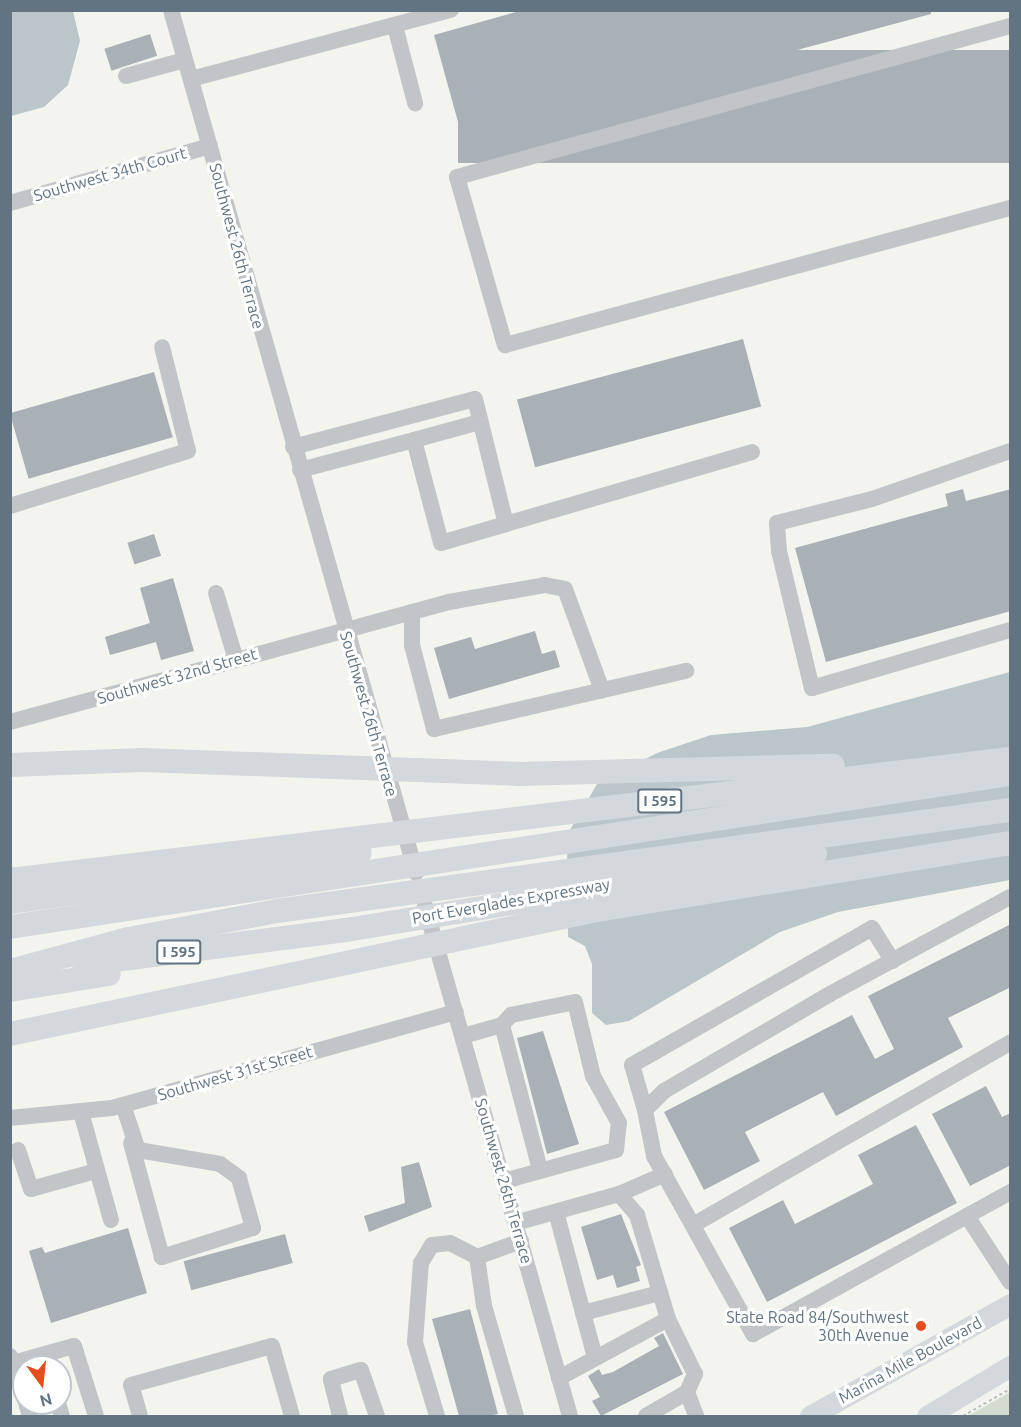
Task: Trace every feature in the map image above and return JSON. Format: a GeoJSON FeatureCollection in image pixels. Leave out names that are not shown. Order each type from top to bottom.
{"type":"FeatureCollection","features":[{"type":"Feature","properties":{"kind":"highway","name":"I 595"},"geometry":{"type":"LineString","coordinates":[[10,880],[350,855],[1011,759]]}},
{"type":"Feature","properties":{"kind":"highway"},"geometry":{"type":"LineString","coordinates":[[10,765],[143,760],[519,774],[976,763]]}},
{"type":"Feature","properties":{"kind":"highway"},"geometry":{"type":"LineString","coordinates":[[10,902],[350,855],[657,824],[1011,774]]}},
{"type":"Feature","properties":{"kind":"highway"},"geometry":{"type":"LineString","coordinates":[[10,972],[129,939],[277,911],[1011,810]]}},
{"type":"Feature","properties":{"kind":"highway","name":"Port Everglades Expressway"},"geometry":{"type":"LineString","coordinates":[[10,972],[225,947],[346,930],[627,881],[1011,826]]}},
{"type":"Feature","properties":{"kind":"highway"},"geometry":{"type":"LineString","coordinates":[[10,1034],[749,882],[1011,843]]}},
{"type":"Feature","properties":{"kind":"highway"},"geometry":{"type":"LineString","coordinates":[[10,927],[350,855]]}},
{"type":"Feature","properties":{"kind":"highway"},"geometry":{"type":"LineString","coordinates":[[10,990],[346,930]]}},
{"type":"Feature","properties":{"kind":"highway"},"geometry":{"type":"LineString","coordinates":[[10,960],[185,944],[225,947]]}},
{"type":"Feature","properties":{"kind":"main road","name":"Marina Mile Boulevard"},"geometry":{"type":"LineString","coordinates":[[810,1416],[1011,1304]]}},
{"type":"Feature","properties":{"kind":"main road"},"geometry":{"type":"LineString","coordinates":[[927,1416],[1011,1368]]}},
{"type":"Feature","properties":{"kind":"street","name":"Southwest 26th Terrace"},"geometry":{"type":"LineString","coordinates":[[171,10],[344,630],[463,1036],[570,1416]]}},
{"type":"Feature","properties":{"kind":"street"},"geometry":{"type":"LineString","coordinates":[[191,79],[451,10]]}},
{"type":"Feature","properties":{"kind":"street"},"geometry":{"type":"LineString","coordinates":[[394,26],[415,103]]}},
{"type":"Feature","properties":{"kind":"street"},"geometry":{"type":"LineString","coordinates":[[1011,26],[457,177],[505,345],[1011,208]]}},
{"type":"Feature","properties":{"kind":"street"},"geometry":{"type":"LineString","coordinates":[[126,76],[185,60]]}},
{"type":"Feature","properties":{"kind":"street","name":"Southwest 34th Court"},"geometry":{"type":"LineString","coordinates":[[10,203],[210,146]]}},
{"type":"Feature","properties":{"kind":"street"},"geometry":{"type":"LineString","coordinates":[[10,506],[188,451],[162,347]]}},
{"type":"Feature","properties":{"kind":"street"},"geometry":{"type":"LineString","coordinates":[[293,447],[474,399],[506,524]]}},
{"type":"Feature","properties":{"kind":"street"},"geometry":{"type":"LineString","coordinates":[[300,470],[480,422]]}},
{"type":"Feature","properties":{"kind":"street"},"geometry":{"type":"LineString","coordinates":[[414,440],[441,543],[752,452]]}},
{"type":"Feature","properties":{"kind":"street"},"geometry":{"type":"LineString","coordinates":[[1011,451],[872,499],[777,523],[778,551],[812,688],[1011,630]]}},
{"type":"Feature","properties":{"kind":"street","name":"Southwest 32nd Street"},"geometry":{"type":"LineString","coordinates":[[10,722],[412,612],[558,585],[565,590],[602,690]]}},
{"type":"Feature","properties":{"kind":"street"},"geometry":{"type":"LineString","coordinates":[[216,592],[236,660]]}},
{"type":"Feature","properties":{"kind":"street"},"geometry":{"type":"LineString","coordinates":[[412,612],[412,645],[434,729],[686,671]]}},
{"type":"Feature","properties":{"kind":"street"},"geometry":{"type":"LineString","coordinates":[[645,1110],[674,1086],[893,961],[1011,897]]}},
{"type":"Feature","properties":{"kind":"street"},"geometry":{"type":"LineString","coordinates":[[893,961],[872,928],[632,1065],[645,1110],[654,1156],[753,1334],[1011,1192]]}},
{"type":"Feature","properties":{"kind":"street"},"geometry":{"type":"LineString","coordinates":[[463,1036],[502,1025],[518,1014],[577,1005],[593,1076],[619,1122],[616,1150],[504,1181]]}},
{"type":"Feature","properties":{"kind":"street","name":"Southwest 31st Street"},"geometry":{"type":"LineString","coordinates":[[10,1118],[81,1112],[123,1105],[456,1012]]}},
{"type":"Feature","properties":{"kind":"street"},"geometry":{"type":"LineString","coordinates":[[502,1025],[540,1170]]}},
{"type":"Feature","properties":{"kind":"street"},"geometry":{"type":"LineString","coordinates":[[693,1225],[1011,1043]]}},
{"type":"Feature","properties":{"kind":"street"},"geometry":{"type":"LineString","coordinates":[[123,1105],[132,1143],[162,1257],[252,1228],[239,1178],[220,1164],[151,1156],[132,1143]]}},
{"type":"Feature","properties":{"kind":"street"},"geometry":{"type":"LineString","coordinates":[[81,1112],[111,1220]]}},
{"type":"Feature","properties":{"kind":"street"},"geometry":{"type":"LineString","coordinates":[[18,1150],[31,1189],[96,1171]]}},
{"type":"Feature","properties":{"kind":"street"},"geometry":{"type":"LineString","coordinates":[[515,1223],[619,1194],[664,1174]]}},
{"type":"Feature","properties":{"kind":"street"},"geometry":{"type":"LineString","coordinates":[[619,1194],[637,1215],[668,1319],[695,1374],[687,1392],[646,1416]]}},
{"type":"Feature","properties":{"kind":"street"},"geometry":{"type":"LineString","coordinates":[[556,1212],[595,1358]]}},
{"type":"Feature","properties":{"kind":"street"},"geometry":{"type":"LineString","coordinates":[[967,1216],[1011,1282]]}},
{"type":"Feature","properties":{"kind":"street"},"geometry":{"type":"LineString","coordinates":[[437,1416],[414,1334],[421,1263],[432,1245],[450,1243],[477,1257],[520,1241]]}},
{"type":"Feature","properties":{"kind":"street"},"geometry":{"type":"LineString","coordinates":[[477,1257],[484,1306],[516,1416]]}},
{"type":"Feature","properties":{"kind":"street"},"geometry":{"type":"LineString","coordinates":[[583,1313],[660,1293]]}},
{"type":"Feature","properties":{"kind":"street"},"geometry":{"type":"LineString","coordinates":[[559,1378],[668,1319]]}},
{"type":"Feature","properties":{"kind":"street"},"geometry":{"type":"LineString","coordinates":[[58,1355],[74,1346],[96,1416]]}},
{"type":"Feature","properties":{"kind":"street"},"geometry":{"type":"LineString","coordinates":[[140,1416],[130,1385],[272,1347],[292,1416]]}},
{"type":"Feature","properties":{"kind":"street"},"geometry":{"type":"LineString","coordinates":[[340,1416],[331,1379],[361,1370],[377,1416]]}},
{"type":"Feature","properties":{"kind":"street"},"geometry":{"type":"LineString","coordinates":[[687,1392],[696,1416]]}},
{"type":"Feature","properties":{"kind":"path"},"geometry":{"type":"LineString","coordinates":[[963,1416],[1011,1389]]}},
{"type":"Feature","properties":{"kind":"shaded area"},"geometry":{"type":"Polygon","coordinates":[[[11,10],[73,11],[80,41],[68,85],[44,107],[11,116],[11,10]]]}},
{"type":"Feature","properties":{"kind":"shaded area"},"geometry":{"type":"Polygon","coordinates":[[[1010,672],[1010,880],[838,912],[780,932],[629,1021],[606,1025],[592,1013],[592,964],[585,946],[568,937],[567,835],[597,784],[657,753],[711,735],[807,727],[1010,672]]]}},
{"type":"Feature","properties":{"kind":"shaded area"},"geometry":{"type":"Polygon","coordinates":[[[1010,1392],[1010,1416],[968,1416],[1010,1392]]]}},
{"type":"Feature","properties":{"kind":"building"},"geometry":{"type":"Polygon","coordinates":[[[523,10],[931,10],[931,14],[463,140],[434,35],[523,10]]]}},
{"type":"Feature","properties":{"kind":"building"},"geometry":{"type":"Polygon","coordinates":[[[150,34],[157,56],[111,71],[104,49],[150,34]]]}},
{"type":"Feature","properties":{"kind":"building"},"geometry":{"type":"Polygon","coordinates":[[[458,50],[1010,50],[1010,163],[458,163],[458,50]]]}},
{"type":"Feature","properties":{"kind":"building"},"geometry":{"type":"Polygon","coordinates":[[[743,339],[761,407],[535,467],[517,400],[743,339]]]}},
{"type":"Feature","properties":{"kind":"building"},"geometry":{"type":"Polygon","coordinates":[[[154,372],[173,437],[29,479],[10,413],[154,372]]]}},
{"type":"Feature","properties":{"kind":"building"},"geometry":{"type":"Polygon","coordinates":[[[963,489],[966,501],[1011,489],[1011,611],[826,662],[795,548],[948,506],[945,494],[963,489]]]}},
{"type":"Feature","properties":{"kind":"building"},"geometry":{"type":"Polygon","coordinates":[[[154,534],[161,556],[134,565],[127,543],[154,534]]]}},
{"type":"Feature","properties":{"kind":"building"},"geometry":{"type":"Polygon","coordinates":[[[173,578],[194,651],[161,660],[156,642],[110,655],[105,637],[150,623],[140,588],[173,578]]]}},
{"type":"Feature","properties":{"kind":"building"},"geometry":{"type":"Polygon","coordinates":[[[535,631],[542,654],[555,650],[560,667],[449,699],[434,648],[471,637],[475,649],[535,631]]]}},
{"type":"Feature","properties":{"kind":"building"},"geometry":{"type":"Polygon","coordinates":[[[1011,924],[1011,987],[948,1018],[963,1047],[836,1116],[823,1092],[745,1132],[760,1161],[704,1190],[664,1112],[852,1015],[875,1059],[894,1049],[868,996],[1011,924]]]}},
{"type":"Feature","properties":{"kind":"building"},"geometry":{"type":"Polygon","coordinates":[[[543,1031],[579,1144],[547,1154],[517,1038],[543,1031]]]}},
{"type":"Feature","properties":{"kind":"building"},"geometry":{"type":"Polygon","coordinates":[[[986,1086],[1002,1117],[1011,1113],[1011,1165],[970,1186],[932,1114],[986,1086]]]}},
{"type":"Feature","properties":{"kind":"building"},"geometry":{"type":"Polygon","coordinates":[[[916,1125],[957,1203],[767,1302],[729,1228],[783,1200],[795,1224],[873,1184],[858,1155],[916,1125]]]}},
{"type":"Feature","properties":{"kind":"building"},"geometry":{"type":"Polygon","coordinates":[[[419,1162],[432,1207],[369,1232],[364,1216],[405,1203],[401,1167],[419,1162]]]}},
{"type":"Feature","properties":{"kind":"building"},"geometry":{"type":"Polygon","coordinates":[[[621,1214],[641,1265],[636,1267],[640,1281],[617,1288],[613,1275],[597,1280],[581,1227],[621,1214]]]}},
{"type":"Feature","properties":{"kind":"building"},"geometry":{"type":"Polygon","coordinates":[[[128,1228],[147,1293],[51,1323],[29,1251],[42,1247],[45,1253],[128,1228]]]}},
{"type":"Feature","properties":{"kind":"building"},"geometry":{"type":"Polygon","coordinates":[[[285,1234],[293,1263],[191,1290],[184,1261],[285,1234]]]}},
{"type":"Feature","properties":{"kind":"building"},"geometry":{"type":"Polygon","coordinates":[[[470,1309],[498,1414],[459,1416],[432,1319],[470,1309]]]}},
{"type":"Feature","properties":{"kind":"building"},"geometry":{"type":"Polygon","coordinates":[[[663,1333],[683,1374],[601,1416],[592,1401],[600,1397],[588,1376],[599,1369],[602,1375],[613,1372],[659,1346],[654,1338],[663,1333]]]}},
{"type":"Feature","properties":{"kind":"place","name":"State Road 84/Southwest 30th Avenue"},"geometry":{"type":"Point","coordinates":[921,1326]}}]}
